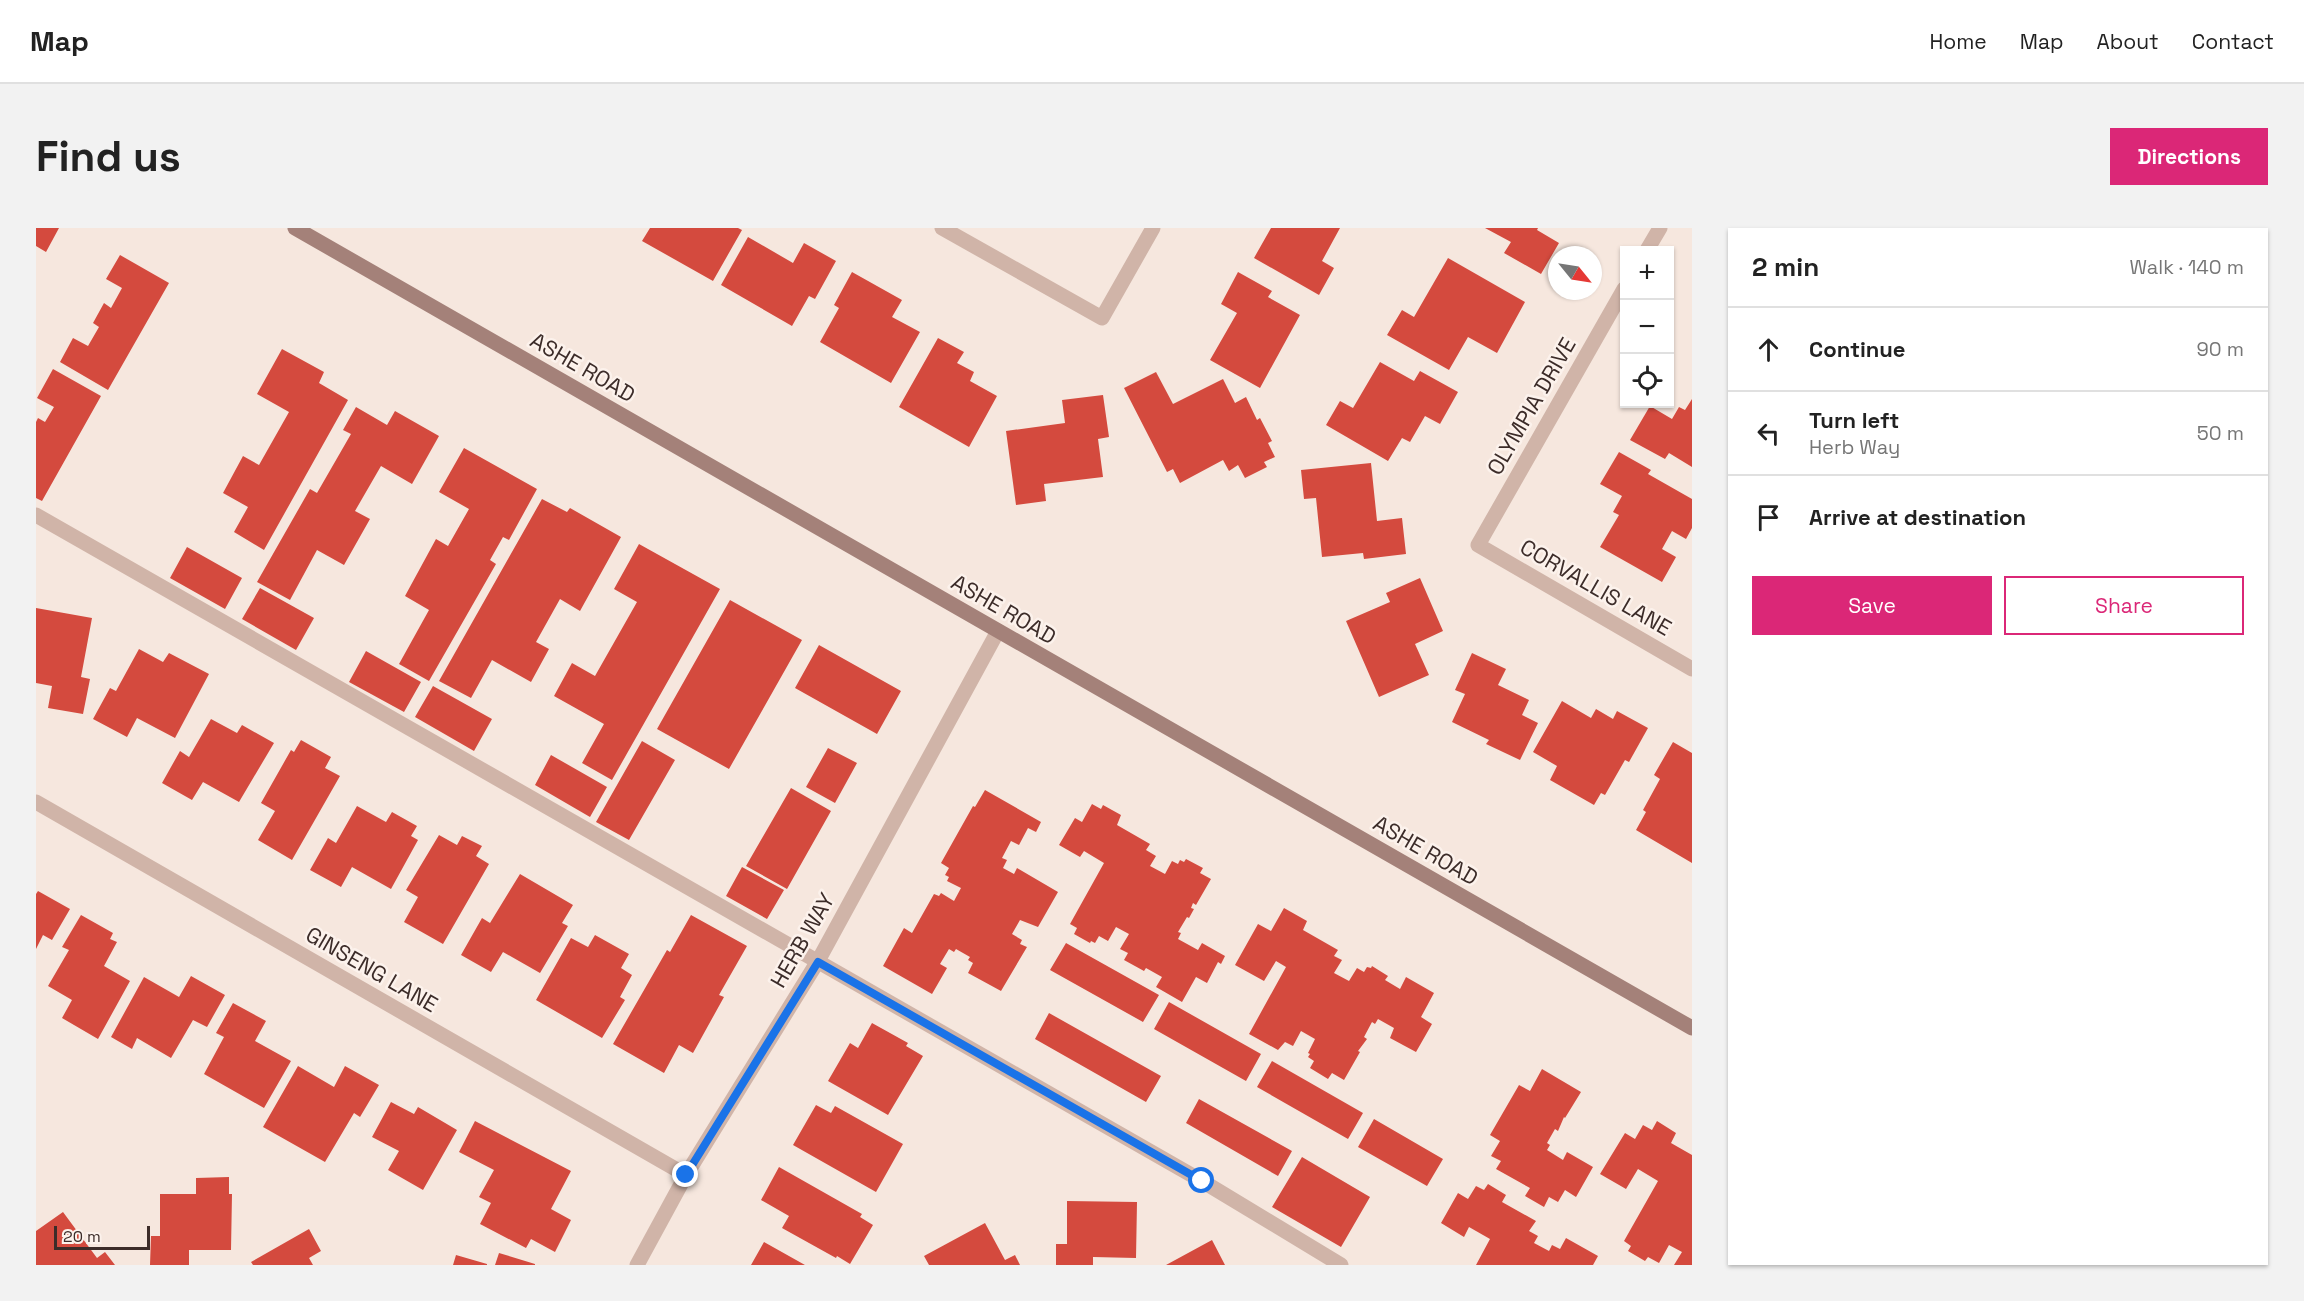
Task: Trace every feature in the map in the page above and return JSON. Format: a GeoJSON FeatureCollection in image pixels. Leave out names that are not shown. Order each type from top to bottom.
{"type":"FeatureCollection","features":[{"type":"Feature","properties":{"kind":"street","name":"ASHE ROAD"},"geometry":{"type":"LineString","coordinates":[[295,228],[1692,1028]]}},
{"type":"Feature","properties":{"kind":"street"},"geometry":{"type":"LineString","coordinates":[[942,228],[1102,318],[1154,228]]}},
{"type":"Feature","properties":{"kind":"street"},"geometry":{"type":"LineString","coordinates":[[1649,246],[1660,228]]}},
{"type":"Feature","properties":{"kind":"street","name":"OLYMPIA DRIVE"},"geometry":{"type":"LineString","coordinates":[[1478,546],[1620,297]]}},
{"type":"Feature","properties":{"kind":"street"},"geometry":{"type":"LineString","coordinates":[[36,515],[1202,1181],[1341,1265]]}},
{"type":"Feature","properties":{"kind":"street","name":"CORVALLIS LANE"},"geometry":{"type":"LineString","coordinates":[[1478,546],[1692,669]]}},
{"type":"Feature","properties":{"kind":"street","name":"HERB WAY"},"geometry":{"type":"LineString","coordinates":[[637,1265],[686,1175],[818,962],[998,631]]}},
{"type":"Feature","properties":{"kind":"street","name":"GINSENG LANE"},"geometry":{"type":"LineString","coordinates":[[36,802],[686,1175]]}},
{"type":"Feature","properties":{"kind":"building"},"geometry":{"type":"Polygon","coordinates":[[[36,228],[59,228],[46,252],[36,246],[36,228]]]}},
{"type":"Feature","properties":{"kind":"building"},"geometry":{"type":"Polygon","coordinates":[[[650,228],[738,228],[742,230],[713,281],[642,241],[650,228]]]}},
{"type":"Feature","properties":{"kind":"building"},"geometry":{"type":"Polygon","coordinates":[[[1271,228],[1340,228],[1322,261],[1334,268],[1319,295],[1254,258],[1271,228]]]}},
{"type":"Feature","properties":{"kind":"building"},"geometry":{"type":"Polygon","coordinates":[[[1485,228],[1538,228],[1537,230],[1559,243],[1557,246],[1548,246],[1548,262],[1541,274],[1504,253],[1511,242],[1485,228]]]}},
{"type":"Feature","properties":{"kind":"building"},"geometry":{"type":"Polygon","coordinates":[[[748,237],[793,263],[804,243],[836,261],[815,299],[809,296],[792,326],[721,285],[748,237]]]}},
{"type":"Feature","properties":{"kind":"building"},"geometry":{"type":"Polygon","coordinates":[[[120,255],[169,283],[108,390],[60,362],[73,338],[88,346],[99,327],[93,323],[104,303],[111,308],[122,288],[106,279],[120,255]]]}},
{"type":"Feature","properties":{"kind":"building"},"geometry":{"type":"Polygon","coordinates":[[[1448,258],[1525,302],[1497,353],[1468,337],[1449,370],[1387,335],[1402,310],[1414,317],[1448,258]]]}},
{"type":"Feature","properties":{"kind":"building"},"geometry":{"type":"Polygon","coordinates":[[[852,272],[902,300],[892,317],[920,332],[891,383],[820,342],[839,308],[834,305],[852,272]]]}},
{"type":"Feature","properties":{"kind":"building"},"geometry":{"type":"Polygon","coordinates":[[[1238,272],[1272,291],[1268,297],[1300,315],[1260,388],[1210,360],[1237,313],[1221,304],[1238,272]]]}},
{"type":"Feature","properties":{"kind":"building"},"geometry":{"type":"Polygon","coordinates":[[[938,338],[964,352],[957,363],[974,372],[970,381],[997,396],[969,447],[899,407],[938,338]]]}},
{"type":"Feature","properties":{"kind":"building"},"geometry":{"type":"Polygon","coordinates":[[[282,349],[324,372],[319,383],[348,400],[264,550],[234,532],[248,507],[223,493],[243,456],[259,465],[289,412],[257,394],[282,349]]]}},
{"type":"Feature","properties":{"kind":"building"},"geometry":{"type":"Polygon","coordinates":[[[1380,362],[1414,381],[1420,371],[1458,392],[1440,424],[1425,416],[1410,442],[1402,438],[1388,461],[1326,425],[1340,401],[1353,408],[1380,362]]]}},
{"type":"Feature","properties":{"kind":"building"},"geometry":{"type":"Polygon","coordinates":[[[53,369],[101,396],[42,501],[36,498],[36,422],[38,418],[45,422],[54,407],[37,398],[53,369]]]}},
{"type":"Feature","properties":{"kind":"building"},"geometry":{"type":"Polygon","coordinates":[[[1156,372],[1173,404],[1223,379],[1235,403],[1246,397],[1257,420],[1260,418],[1272,441],[1268,443],[1275,457],[1264,462],[1267,467],[1245,478],[1238,465],[1229,471],[1223,460],[1180,483],[1173,469],[1167,472],[1124,388],[1156,372]]]}},
{"type":"Feature","properties":{"kind":"building"},"geometry":{"type":"Polygon","coordinates":[[[1103,395],[1109,437],[1098,439],[1103,477],[1044,484],[1046,501],[1016,505],[1006,431],[1065,423],[1062,400],[1103,395]]]}},
{"type":"Feature","properties":{"kind":"building"},"geometry":{"type":"Polygon","coordinates":[[[1692,399],[1692,467],[1669,453],[1665,459],[1630,440],[1649,408],[1653,408],[1672,419],[1679,407],[1685,410],[1692,399]]]}},
{"type":"Feature","properties":{"kind":"building"},"geometry":{"type":"Polygon","coordinates":[[[356,407],[387,425],[395,411],[439,436],[412,484],[381,466],[355,511],[370,519],[344,565],[317,550],[290,600],[257,582],[310,489],[317,493],[351,434],[343,430],[356,407]]]}},
{"type":"Feature","properties":{"kind":"building"},"geometry":{"type":"Polygon","coordinates":[[[464,448],[537,489],[509,540],[503,537],[490,560],[496,564],[429,681],[399,664],[429,610],[405,596],[436,539],[448,546],[469,509],[439,492],[464,448]]]}},
{"type":"Feature","properties":{"kind":"building"},"geometry":{"type":"Polygon","coordinates":[[[1619,452],[1651,470],[1648,474],[1692,499],[1692,528],[1686,539],[1672,531],[1662,549],[1676,557],[1662,582],[1600,547],[1619,515],[1613,512],[1622,496],[1600,484],[1619,452]]]}},
{"type":"Feature","properties":{"kind":"building"},"geometry":{"type":"Polygon","coordinates":[[[1371,463],[1377,521],[1402,518],[1406,554],[1364,559],[1363,553],[1322,557],[1316,498],[1304,499],[1301,470],[1371,463]]]}},
{"type":"Feature","properties":{"kind":"building"},"geometry":{"type":"Polygon","coordinates":[[[542,499],[567,512],[570,508],[621,537],[580,611],[560,599],[536,642],[549,649],[531,682],[492,660],[471,698],[439,681],[542,499]]]}},
{"type":"Feature","properties":{"kind":"building"},"geometry":{"type":"Polygon","coordinates":[[[639,544],[720,589],[612,780],[582,763],[604,724],[554,696],[572,663],[595,676],[637,602],[614,589],[639,544]]]}},
{"type":"Feature","properties":{"kind":"building"},"geometry":{"type":"Polygon","coordinates":[[[187,547],[242,578],[225,609],[170,578],[187,547]]]}},
{"type":"Feature","properties":{"kind":"building"},"geometry":{"type":"Polygon","coordinates":[[[1420,578],[1443,631],[1415,644],[1429,675],[1379,697],[1346,621],[1390,602],[1386,593],[1420,578]]]}},
{"type":"Feature","properties":{"kind":"building"},"geometry":{"type":"Polygon","coordinates":[[[260,588],[314,618],[296,650],[242,619],[260,588]]]}},
{"type":"Feature","properties":{"kind":"building"},"geometry":{"type":"Polygon","coordinates":[[[730,600],[802,640],[729,769],[657,729],[730,600]]]}},
{"type":"Feature","properties":{"kind":"building"},"geometry":{"type":"Polygon","coordinates":[[[36,608],[92,618],[81,677],[90,679],[83,714],[48,708],[52,686],[36,683],[36,608]]]}},
{"type":"Feature","properties":{"kind":"building"},"geometry":{"type":"Polygon","coordinates":[[[819,645],[901,691],[877,734],[795,688],[819,645]]]}},
{"type":"Feature","properties":{"kind":"building"},"geometry":{"type":"Polygon","coordinates":[[[139,649],[163,662],[169,653],[209,674],[175,738],[137,718],[127,737],[93,719],[110,688],[116,691],[139,649]]]}},
{"type":"Feature","properties":{"kind":"building"},"geometry":{"type":"Polygon","coordinates":[[[366,651],[421,682],[404,712],[349,682],[366,651]]]}},
{"type":"Feature","properties":{"kind":"building"},"geometry":{"type":"Polygon","coordinates":[[[1472,653],[1506,669],[1498,685],[1529,700],[1522,715],[1538,723],[1520,760],[1486,744],[1489,740],[1452,722],[1465,694],[1455,690],[1472,653]]]}},
{"type":"Feature","properties":{"kind":"building"},"geometry":{"type":"Polygon","coordinates":[[[433,686],[492,719],[474,751],[415,717],[433,686]]]}},
{"type":"Feature","properties":{"kind":"building"},"geometry":{"type":"Polygon","coordinates":[[[1562,701],[1591,718],[1596,709],[1613,719],[1617,711],[1648,728],[1629,762],[1625,760],[1605,795],[1601,793],[1594,805],[1550,780],[1557,766],[1533,752],[1562,701]]]}},
{"type":"Feature","properties":{"kind":"building"},"geometry":{"type":"Polygon","coordinates":[[[211,719],[237,733],[242,725],[274,743],[239,802],[203,782],[192,800],[162,783],[180,751],[189,757],[211,719]]]}},
{"type":"Feature","properties":{"kind":"building"},"geometry":{"type":"Polygon","coordinates":[[[301,740],[331,757],[325,768],[340,776],[292,860],[258,840],[275,811],[261,803],[291,750],[294,752],[301,740]]]}},
{"type":"Feature","properties":{"kind":"building"},"geometry":{"type":"Polygon","coordinates":[[[642,741],[675,760],[629,840],[596,822],[642,741]]]}},
{"type":"Feature","properties":{"kind":"building"},"geometry":{"type":"Polygon","coordinates":[[[1673,742],[1692,753],[1692,863],[1636,830],[1646,812],[1643,810],[1660,779],[1654,775],[1673,742]]]}},
{"type":"Feature","properties":{"kind":"building"},"geometry":{"type":"Polygon","coordinates":[[[828,748],[857,763],[835,803],[806,787],[828,748]]]}},
{"type":"Feature","properties":{"kind":"building"},"geometry":{"type":"Polygon","coordinates":[[[551,755],[607,787],[590,817],[535,785],[551,755]]]}},
{"type":"Feature","properties":{"kind":"building"},"geometry":{"type":"Polygon","coordinates":[[[791,788],[831,811],[787,889],[746,866],[791,788]]]}},
{"type":"Feature","properties":{"kind":"building"},"geometry":{"type":"Polygon","coordinates":[[[985,790],[1041,822],[1036,832],[1028,828],[1019,845],[1011,841],[1002,858],[1007,860],[1003,868],[1014,874],[1017,868],[1058,892],[1038,927],[1020,920],[1012,934],[1022,940],[1020,944],[1027,947],[1001,991],[968,973],[973,963],[968,960],[970,957],[956,949],[954,952],[949,949],[940,964],[947,968],[932,994],[883,966],[904,928],[912,933],[934,894],[939,896],[941,893],[954,901],[961,888],[947,881],[949,877],[945,875],[949,868],[941,863],[973,806],[975,807],[985,790]]]}},
{"type":"Feature","properties":{"kind":"building"},"geometry":{"type":"Polygon","coordinates":[[[1092,804],[1101,809],[1103,805],[1121,815],[1117,825],[1150,844],[1146,850],[1156,856],[1150,866],[1165,874],[1172,861],[1178,864],[1180,860],[1184,862],[1186,859],[1203,868],[1200,873],[1211,879],[1196,905],[1193,903],[1191,908],[1194,909],[1178,932],[1181,933],[1178,939],[1198,950],[1202,943],[1225,956],[1221,964],[1218,962],[1207,983],[1196,977],[1182,1002],[1156,987],[1162,977],[1146,968],[1144,971],[1124,960],[1128,953],[1120,949],[1129,934],[1116,927],[1108,941],[1099,936],[1095,943],[1091,941],[1090,943],[1074,934],[1077,928],[1070,924],[1104,863],[1084,851],[1080,857],[1059,845],[1075,818],[1082,822],[1092,804]]]}},
{"type":"Feature","properties":{"kind":"building"},"geometry":{"type":"Polygon","coordinates":[[[357,806],[386,822],[392,812],[417,826],[411,836],[418,840],[391,889],[352,867],[341,887],[310,870],[328,838],[336,843],[357,806]]]}},
{"type":"Feature","properties":{"kind":"building"},"geometry":{"type":"Polygon","coordinates":[[[439,835],[457,845],[462,836],[482,846],[476,856],[489,864],[443,944],[404,922],[418,897],[406,890],[439,835]]]}},
{"type":"Feature","properties":{"kind":"building"},"geometry":{"type":"Polygon","coordinates":[[[742,867],[784,890],[767,919],[726,896],[742,867]]]}},
{"type":"Feature","properties":{"kind":"building"},"geometry":{"type":"Polygon","coordinates":[[[520,874],[573,905],[562,923],[568,926],[540,973],[503,952],[491,972],[461,955],[482,918],[490,923],[520,874]]]}},
{"type":"Feature","properties":{"kind":"building"},"geometry":{"type":"Polygon","coordinates":[[[38,891],[70,909],[52,940],[43,935],[36,949],[36,894],[38,891]]]}},
{"type":"Feature","properties":{"kind":"building"},"geometry":{"type":"Polygon","coordinates":[[[1284,908],[1307,921],[1303,930],[1338,950],[1334,956],[1342,960],[1334,973],[1349,981],[1357,968],[1364,972],[1367,967],[1372,966],[1388,976],[1385,980],[1400,989],[1406,977],[1434,993],[1421,1017],[1432,1024],[1416,1052],[1390,1038],[1394,1028],[1378,1019],[1375,1024],[1372,1022],[1364,1037],[1367,1039],[1358,1051],[1360,1052],[1344,1080],[1332,1073],[1328,1079],[1310,1068],[1314,1061],[1308,1057],[1310,1054],[1308,1053],[1315,1039],[1301,1031],[1293,1046],[1285,1042],[1278,1050],[1249,1034],[1286,967],[1276,961],[1264,981],[1235,965],[1258,924],[1271,931],[1284,908]]]}},
{"type":"Feature","properties":{"kind":"building"},"geometry":{"type":"Polygon","coordinates":[[[81,915],[113,933],[110,939],[117,942],[104,966],[130,981],[98,1039],[62,1018],[72,1000],[48,986],[69,950],[62,947],[81,915]]]}},
{"type":"Feature","properties":{"kind":"building"},"geometry":{"type":"Polygon","coordinates":[[[691,915],[747,946],[719,995],[724,997],[693,1053],[679,1045],[664,1073],[613,1044],[667,950],[670,952],[691,915]]]}},
{"type":"Feature","properties":{"kind":"building"},"geometry":{"type":"Polygon","coordinates":[[[595,935],[629,954],[621,968],[632,975],[620,997],[625,1000],[602,1038],[536,1000],[571,938],[588,947],[595,935]]]}},
{"type":"Feature","properties":{"kind":"building"},"geometry":{"type":"Polygon","coordinates":[[[1066,943],[1159,995],[1143,1022],[1050,970],[1066,943]]]}},
{"type":"Feature","properties":{"kind":"building"},"geometry":{"type":"Polygon","coordinates":[[[191,976],[225,995],[207,1027],[193,1020],[171,1058],[137,1038],[132,1049],[111,1037],[144,977],[179,997],[191,976]]]}},
{"type":"Feature","properties":{"kind":"building"},"geometry":{"type":"Polygon","coordinates":[[[1169,1002],[1261,1054],[1246,1081],[1154,1029],[1169,1002]]]}},
{"type":"Feature","properties":{"kind":"building"},"geometry":{"type":"Polygon","coordinates":[[[233,1003],[266,1021],[255,1041],[291,1061],[264,1108],[204,1074],[224,1037],[216,1033],[233,1003]]]}},
{"type":"Feature","properties":{"kind":"building"},"geometry":{"type":"Polygon","coordinates":[[[1049,1013],[1161,1076],[1146,1102],[1035,1039],[1049,1013]]]}},
{"type":"Feature","properties":{"kind":"building"},"geometry":{"type":"Polygon","coordinates":[[[872,1023],[908,1043],[906,1046],[923,1056],[888,1115],[828,1081],[850,1043],[858,1048],[872,1023]]]}},
{"type":"Feature","properties":{"kind":"building"},"geometry":{"type":"Polygon","coordinates":[[[1272,1061],[1363,1113],[1348,1139],[1257,1087],[1272,1061]]]}},
{"type":"Feature","properties":{"kind":"building"},"geometry":{"type":"Polygon","coordinates":[[[298,1066],[334,1087],[345,1066],[379,1085],[360,1117],[354,1113],[325,1162],[263,1127],[298,1066]]]}},
{"type":"Feature","properties":{"kind":"building"},"geometry":{"type":"Polygon","coordinates":[[[1542,1069],[1581,1092],[1564,1117],[1558,1131],[1555,1129],[1547,1143],[1550,1145],[1547,1150],[1563,1160],[1567,1152],[1593,1167],[1576,1197],[1565,1190],[1558,1202],[1549,1197],[1544,1207],[1525,1196],[1530,1188],[1496,1169],[1501,1161],[1491,1156],[1500,1141],[1490,1135],[1519,1085],[1530,1091],[1542,1069]]]}},
{"type":"Feature","properties":{"kind":"building"},"geometry":{"type":"Polygon","coordinates":[[[1199,1099],[1292,1151],[1278,1176],[1186,1123],[1199,1099]]]}},
{"type":"Feature","properties":{"kind":"building"},"geometry":{"type":"Polygon","coordinates":[[[391,1102],[414,1114],[418,1107],[457,1130],[423,1190],[388,1170],[399,1151],[372,1137],[391,1102]]]}},
{"type":"Feature","properties":{"kind":"building"},"geometry":{"type":"Polygon","coordinates":[[[816,1105],[831,1113],[835,1106],[903,1144],[876,1192],[793,1145],[816,1105]]]}},
{"type":"Feature","properties":{"kind":"building"},"geometry":{"type":"Polygon","coordinates":[[[1374,1119],[1443,1159],[1427,1186],[1358,1147],[1374,1119]]]}},
{"type":"Feature","properties":{"kind":"building"},"geometry":{"type":"Polygon","coordinates":[[[475,1121],[571,1171],[551,1209],[571,1220],[555,1252],[531,1239],[526,1248],[480,1224],[491,1203],[479,1197],[494,1170],[459,1152],[475,1121]]]}},
{"type":"Feature","properties":{"kind":"building"},"geometry":{"type":"Polygon","coordinates":[[[1657,1121],[1676,1133],[1671,1143],[1692,1155],[1692,1265],[1674,1265],[1682,1252],[1669,1245],[1659,1263],[1648,1257],[1645,1261],[1628,1251],[1631,1246],[1624,1241],[1658,1181],[1638,1169],[1626,1189],[1600,1174],[1625,1133],[1635,1139],[1643,1125],[1652,1130],[1657,1121]]]}},
{"type":"Feature","properties":{"kind":"building"},"geometry":{"type":"Polygon","coordinates":[[[1302,1157],[1370,1197],[1341,1247],[1272,1207],[1302,1157]]]}},
{"type":"Feature","properties":{"kind":"building"},"geometry":{"type":"Polygon","coordinates":[[[779,1167],[862,1214],[860,1217],[873,1225],[850,1264],[782,1228],[789,1216],[761,1200],[779,1167]]]}},
{"type":"Feature","properties":{"kind":"building"},"geometry":{"type":"Polygon","coordinates":[[[229,1177],[229,1194],[232,1194],[231,1250],[189,1250],[189,1265],[150,1265],[151,1236],[160,1236],[160,1194],[196,1194],[196,1178],[229,1177]]]}},
{"type":"Feature","properties":{"kind":"building"},"geometry":{"type":"Polygon","coordinates":[[[1488,1184],[1506,1195],[1502,1202],[1536,1221],[1529,1231],[1538,1236],[1534,1243],[1549,1251],[1552,1245],[1560,1249],[1566,1238],[1598,1256],[1593,1265],[1476,1265],[1490,1239],[1469,1227],[1464,1237],[1441,1223],[1458,1193],[1468,1199],[1476,1186],[1484,1190],[1488,1184]]]}},
{"type":"Feature","properties":{"kind":"building"},"geometry":{"type":"Polygon","coordinates":[[[1067,1201],[1137,1202],[1136,1258],[1093,1257],[1093,1265],[1056,1265],[1056,1244],[1067,1244],[1067,1201]]]}},
{"type":"Feature","properties":{"kind":"building"},"geometry":{"type":"Polygon","coordinates":[[[63,1212],[97,1258],[105,1252],[115,1265],[36,1265],[36,1231],[63,1212]]]}},
{"type":"Feature","properties":{"kind":"building"},"geometry":{"type":"Polygon","coordinates":[[[985,1223],[1005,1260],[1015,1255],[1020,1265],[929,1265],[924,1256],[985,1223]]]}},
{"type":"Feature","properties":{"kind":"building"},"geometry":{"type":"Polygon","coordinates":[[[309,1229],[321,1251],[309,1258],[313,1265],[253,1265],[251,1262],[309,1229]]]}},
{"type":"Feature","properties":{"kind":"building"},"geometry":{"type":"Polygon","coordinates":[[[1212,1240],[1225,1265],[1166,1265],[1212,1240]]]}},
{"type":"Feature","properties":{"kind":"building"},"geometry":{"type":"Polygon","coordinates":[[[764,1242],[805,1265],[751,1265],[764,1242]]]}},
{"type":"Feature","properties":{"kind":"building"},"geometry":{"type":"Polygon","coordinates":[[[499,1253],[535,1264],[535,1265],[495,1265],[499,1253]]]}},
{"type":"Feature","properties":{"kind":"building"},"geometry":{"type":"Polygon","coordinates":[[[456,1255],[487,1264],[487,1265],[453,1265],[456,1255]]]}},
{"type":"Feature","properties":{"kind":"route"},"geometry":{"type":"LineString","coordinates":[[686,1175],[818,962],[1202,1181]]}}]}
